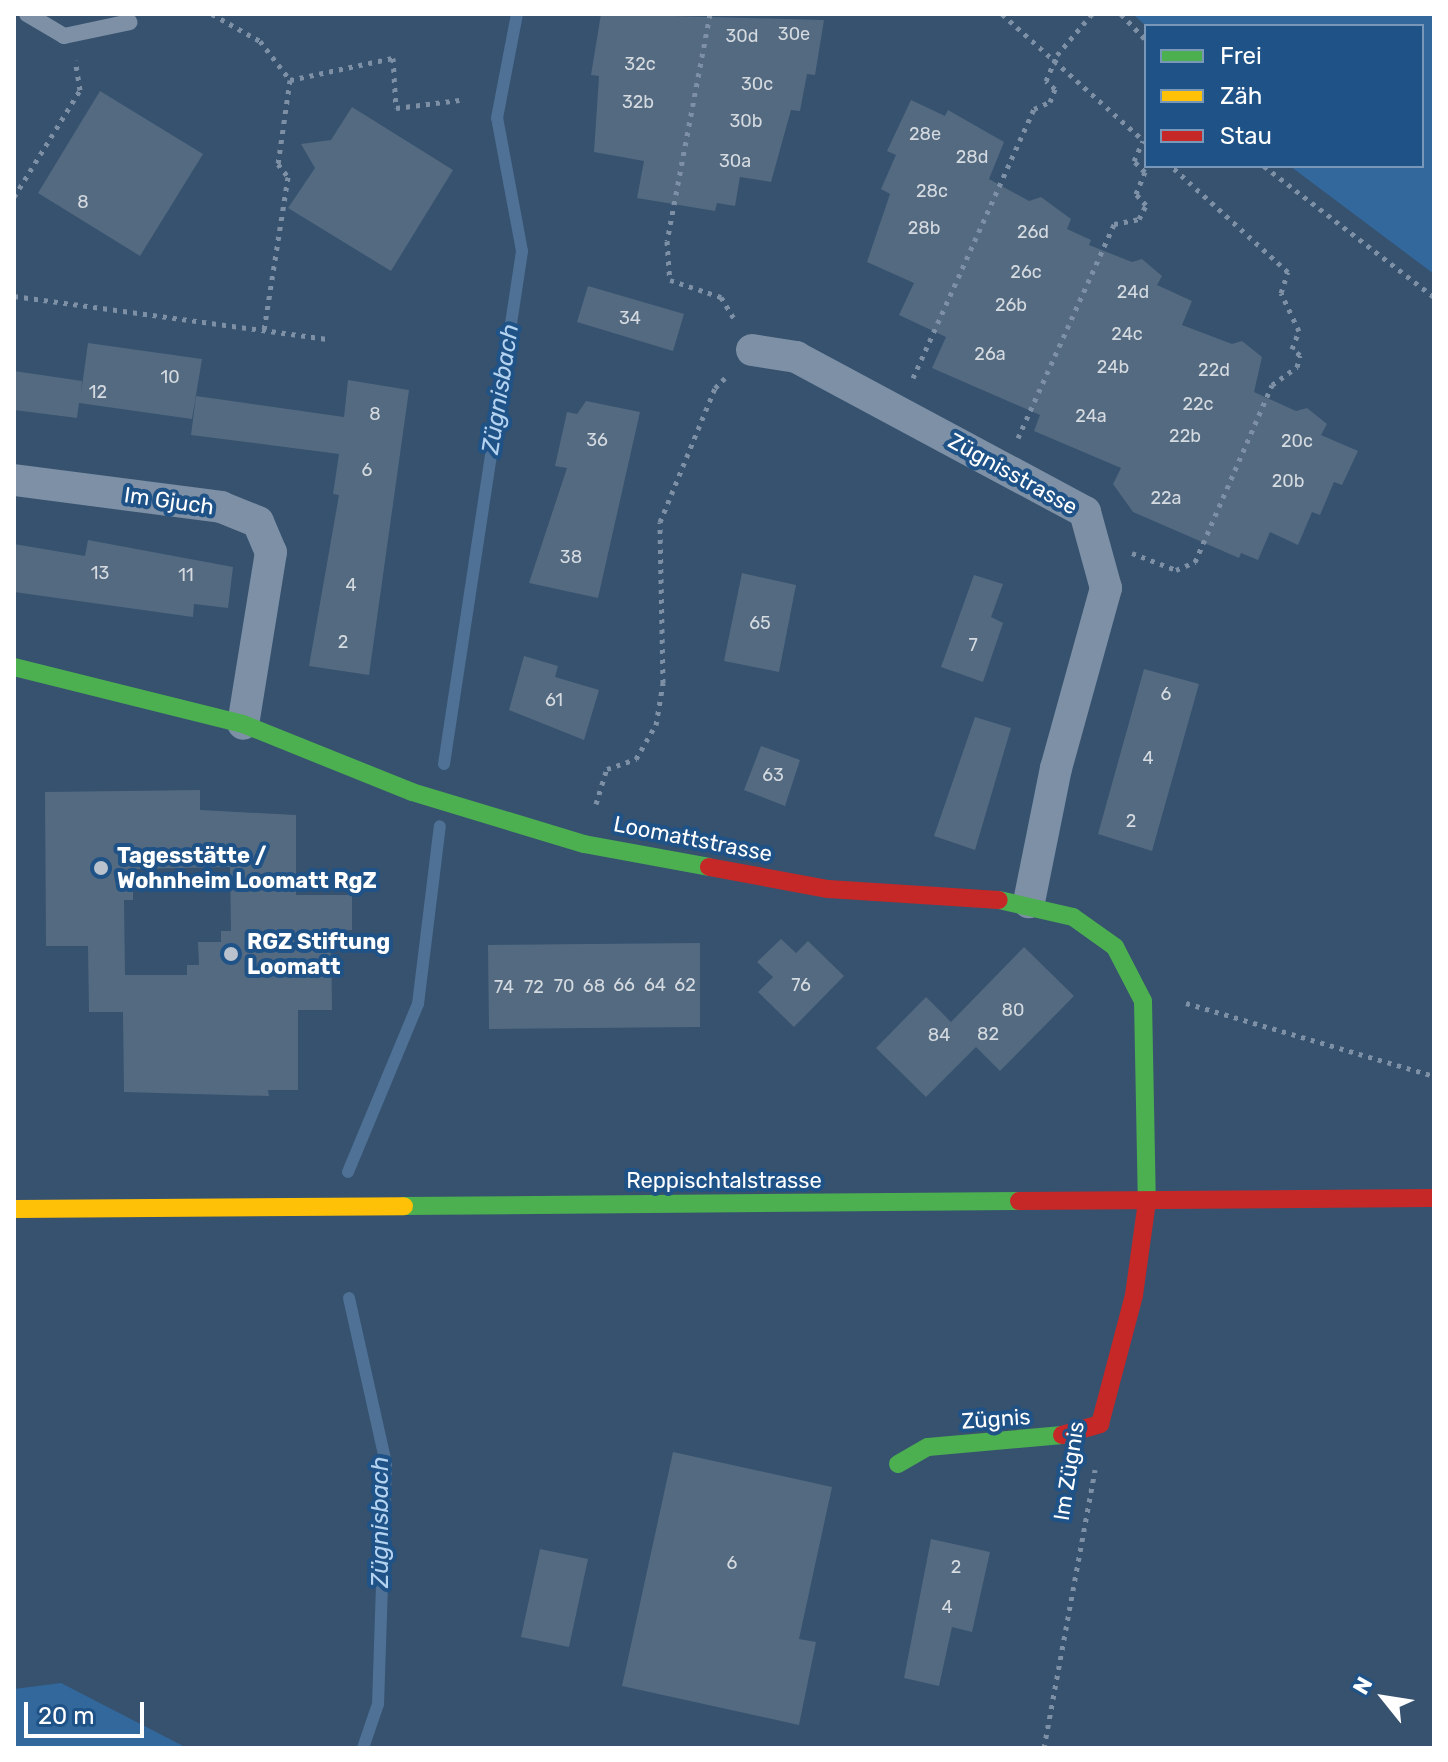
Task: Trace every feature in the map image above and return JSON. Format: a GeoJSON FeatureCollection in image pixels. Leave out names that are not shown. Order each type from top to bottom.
{"type":"FeatureCollection","features":[{"type":"Feature","properties":{"kind":"street","name":"Zügnisstrasse"},"geometry":{"type":"LineString","coordinates":[[752,350],[796,357],[1085,512],[1106,588],[1056,768],[1029,902]]}},
{"type":"Feature","properties":{"kind":"street","name":"Im Gjuch"},"geometry":{"type":"LineString","coordinates":[[14,480],[221,507],[258,522],[271,552],[243,724]]}},
{"type":"Feature","properties":{"kind":"street","name":"Loomattstrasse"},"geometry":{"type":"LineString","coordinates":[[14,667],[243,724],[412,792],[584,844],[828,889],[1029,902],[1073,917],[1115,947],[1143,1001],[1148,1203]]}},
{"type":"Feature","properties":{"kind":"street","name":"Reppischtalstrasse"},"geometry":{"type":"LineString","coordinates":[[14,1209],[1148,1203],[1434,1198]]}},
{"type":"Feature","properties":{"kind":"street","name":"Im Zügnis"},"geometry":{"type":"LineString","coordinates":[[1100,1424],[1148,1203]]}},
{"type":"Feature","properties":{"kind":"street","name":"Zügnis"},"geometry":{"type":"LineString","coordinates":[[898,1464],[928,1447],[1039,1442],[1100,1424]]}},
{"type":"Feature","properties":{"kind":"lane"},"geometry":{"type":"LineString","coordinates":[[27,14],[72,35],[130,22]]}},
{"type":"Feature","properties":{"kind":"path"},"geometry":{"type":"LineString","coordinates":[[212,14],[260,41],[290,80],[278,164],[288,177],[264,330]]}},
{"type":"Feature","properties":{"kind":"path"},"geometry":{"type":"LineString","coordinates":[[584,844],[607,769],[636,759],[656,725],[663,683],[660,522],[715,388],[752,350],[721,297],[670,280],[667,241],[710,14]]}},
{"type":"Feature","properties":{"kind":"path"},"geometry":{"type":"LineString","coordinates":[[1002,14],[1144,141]]}},
{"type":"Feature","properties":{"kind":"path"},"geometry":{"type":"LineString","coordinates":[[898,412],[1034,109],[1050,102],[1055,89],[1046,81],[1055,61],[1092,14]]}},
{"type":"Feature","properties":{"kind":"path"},"geometry":{"type":"LineString","coordinates":[[1121,14],[1144,38]]}},
{"type":"Feature","properties":{"kind":"path"},"geometry":{"type":"LineString","coordinates":[[14,197],[80,90],[72,35]]}},
{"type":"Feature","properties":{"kind":"path"},"geometry":{"type":"LineString","coordinates":[[290,80],[393,58],[396,108],[460,100]]}},
{"type":"Feature","properties":{"kind":"path"},"geometry":{"type":"LineString","coordinates":[[1004,468],[1114,224],[1139,219],[1146,205],[1136,194],[1145,172],[1134,161],[1144,144]]}},
{"type":"Feature","properties":{"kind":"path"},"geometry":{"type":"LineString","coordinates":[[1095,548],[1149,556],[1176,570],[1195,562],[1272,385],[1297,367],[1300,355],[1292,349],[1299,331],[1281,293],[1288,272],[1173,168]]}},
{"type":"Feature","properties":{"kind":"path"},"geometry":{"type":"LineString","coordinates":[[1267,168],[1434,297]]}},
{"type":"Feature","properties":{"kind":"path"},"geometry":{"type":"LineString","coordinates":[[14,296],[329,339]]}},
{"type":"Feature","properties":{"kind":"path"},"geometry":{"type":"LineString","coordinates":[[1143,1001],[1168,997],[1434,1076]]}},
{"type":"Feature","properties":{"kind":"path","name":"Im Zügnis"},"geometry":{"type":"LineString","coordinates":[[1044,1748],[1100,1424]]}},
{"type":"Feature","properties":{"kind":"shaded area"},"geometry":{"type":"Polygon","coordinates":[[[1133,14],[1434,14],[1434,274],[1293,168],[1424,168],[1424,24],[1144,24],[1133,14]]]}},
{"type":"Feature","properties":{"kind":"shaded area"},"geometry":{"type":"Polygon","coordinates":[[[61,1683],[187,1748],[14,1748],[14,1689],[61,1683]]]}},
{"type":"Feature","properties":{"kind":"building"},"geometry":{"type":"Polygon","coordinates":[[[601,14],[824,20],[815,75],[807,74],[800,111],[791,110],[771,182],[740,177],[735,206],[717,203],[715,211],[637,198],[644,161],[594,152],[599,76],[591,75],[601,14]]]}},
{"type":"Feature","properties":{"kind":"building"},"geometry":{"type":"Polygon","coordinates":[[[100,91],[203,154],[140,256],[38,193],[100,91]]]}},
{"type":"Feature","properties":{"kind":"building"},"geometry":{"type":"Polygon","coordinates":[[[911,100],[945,116],[948,110],[1004,142],[989,179],[1029,201],[1041,197],[1071,219],[1067,229],[1091,240],[1089,245],[1132,262],[1142,259],[1162,276],[1157,285],[1192,301],[1182,325],[1232,344],[1242,341],[1262,357],[1254,392],[1296,411],[1307,408],[1327,424],[1321,435],[1358,451],[1342,485],[1334,482],[1320,515],[1312,512],[1298,545],[1270,532],[1258,560],[1241,553],[1239,558],[1133,512],[1113,484],[1121,468],[1034,431],[1040,415],[932,368],[946,337],[899,315],[914,283],[867,262],[890,194],[881,189],[896,155],[887,151],[911,100]]]}},
{"type":"Feature","properties":{"kind":"building"},"geometry":{"type":"Polygon","coordinates":[[[352,107],[453,170],[391,271],[288,208],[315,168],[301,144],[331,140],[352,107]]]}},
{"type":"Feature","properties":{"kind":"building"},"geometry":{"type":"Polygon","coordinates":[[[588,286],[684,314],[673,351],[577,322],[588,286]]]}},
{"type":"Feature","properties":{"kind":"building"},"geometry":{"type":"Polygon","coordinates":[[[88,343],[202,359],[192,419],[79,403],[77,418],[14,410],[14,371],[82,381],[81,393],[88,343]]]}},
{"type":"Feature","properties":{"kind":"building"},"geometry":{"type":"Polygon","coordinates":[[[348,380],[409,390],[369,675],[309,666],[339,495],[333,494],[339,454],[191,435],[196,396],[344,417],[348,380]]]}},
{"type":"Feature","properties":{"kind":"building"},"geometry":{"type":"Polygon","coordinates":[[[586,401],[640,412],[598,598],[529,583],[567,468],[555,466],[567,412],[577,414],[586,401]]]}},
{"type":"Feature","properties":{"kind":"building"},"geometry":{"type":"Polygon","coordinates":[[[88,540],[233,567],[228,608],[194,604],[193,617],[14,592],[14,544],[85,556],[88,540]]]}},
{"type":"Feature","properties":{"kind":"building"},"geometry":{"type":"Polygon","coordinates":[[[742,573],[796,585],[779,672],[724,661],[742,573]]]}},
{"type":"Feature","properties":{"kind":"building"},"geometry":{"type":"Polygon","coordinates":[[[974,575],[1003,584],[991,617],[1003,623],[983,682],[941,667],[974,575]]]}},
{"type":"Feature","properties":{"kind":"building"},"geometry":{"type":"Polygon","coordinates":[[[524,656],[558,666],[555,677],[599,690],[584,740],[509,710],[524,656]]]}},
{"type":"Feature","properties":{"kind":"building"},"geometry":{"type":"Polygon","coordinates":[[[1144,669],[1199,684],[1152,851],[1098,834],[1144,669]]]}},
{"type":"Feature","properties":{"kind":"building"},"geometry":{"type":"Polygon","coordinates":[[[975,717],[1011,728],[975,850],[934,836],[975,717]]]}},
{"type":"Feature","properties":{"kind":"building"},"geometry":{"type":"Polygon","coordinates":[[[761,746],[800,760],[785,806],[744,790],[761,746]]]}},
{"type":"Feature","properties":{"kind":"building"},"geometry":{"type":"Polygon","coordinates":[[[200,790],[200,810],[296,815],[296,895],[352,895],[352,930],[331,931],[332,1010],[298,1010],[298,1090],[268,1090],[269,1096],[124,1092],[123,1012],[89,1012],[88,946],[46,946],[45,792],[200,790]],[[230,867],[133,869],[133,900],[124,900],[125,975],[187,975],[187,965],[199,965],[198,942],[221,942],[221,931],[231,931],[230,867]]]}},
{"type":"Feature","properties":{"kind":"building"},"geometry":{"type":"Polygon","coordinates":[[[781,939],[796,953],[808,941],[844,976],[794,1027],[758,992],[773,977],[757,962],[781,939]]]}},
{"type":"Feature","properties":{"kind":"building"},"geometry":{"type":"Polygon","coordinates":[[[700,943],[700,1027],[489,1029],[488,945],[700,943]]]}},
{"type":"Feature","properties":{"kind":"building"},"geometry":{"type":"Polygon","coordinates":[[[1024,947],[1074,996],[1000,1071],[976,1047],[926,1097],[876,1048],[926,997],[951,1022],[1024,947]]]}},
{"type":"Feature","properties":{"kind":"building"},"geometry":{"type":"Polygon","coordinates":[[[673,1452],[832,1487],[799,1639],[816,1642],[799,1725],[622,1686],[673,1452]]]}},
{"type":"Feature","properties":{"kind":"building"},"geometry":{"type":"Polygon","coordinates":[[[931,1539],[990,1552],[972,1632],[952,1627],[939,1686],[904,1678],[931,1539]]]}},
{"type":"Feature","properties":{"kind":"building"},"geometry":{"type":"Polygon","coordinates":[[[540,1549],[588,1559],[569,1647],[521,1637],[540,1549]]]}},
{"type":"Feature","properties":{"kind":"waterway","name":"Zügnisbach"},"geometry":{"type":"LineString","coordinates":[[444,764],[522,251],[497,118],[517,14]]}},
{"type":"Feature","properties":{"kind":"waterway","name":"Zügnisbach"},"geometry":{"type":"LineString","coordinates":[[348,1172],[418,1004],[440,826]]}},
{"type":"Feature","properties":{"kind":"waterway","name":"Zügnisbach"},"geometry":{"type":"LineString","coordinates":[[349,1298],[386,1464],[378,1704],[363,1748]]}},
{"type":"Feature","properties":{"kind":"traffic: fast"},"geometry":{"type":"LineString","coordinates":[[14,667],[243,724],[412,792],[584,844],[709,867]]}},
{"type":"Feature","properties":{"kind":"traffic: fast"},"geometry":{"type":"LineString","coordinates":[[999,900],[1073,917],[1115,947],[1143,1001],[1147,1201]]}},
{"type":"Feature","properties":{"kind":"traffic: fast"},"geometry":{"type":"LineString","coordinates":[[404,1206],[1019,1201]]}},
{"type":"Feature","properties":{"kind":"traffic: fast"},"geometry":{"type":"LineString","coordinates":[[898,1464],[928,1447],[1062,1435]]}},
{"type":"Feature","properties":{"kind":"traffic: slow"},"geometry":{"type":"LineString","coordinates":[[14,1209],[404,1206]]}},
{"type":"Feature","properties":{"kind":"traffic: jam"},"geometry":{"type":"LineString","coordinates":[[709,867],[828,889],[999,900]]}},
{"type":"Feature","properties":{"kind":"traffic: jam"},"geometry":{"type":"LineString","coordinates":[[1019,1201],[1434,1198]]}},
{"type":"Feature","properties":{"kind":"traffic: jam"},"geometry":{"type":"LineString","coordinates":[[1062,1435],[1100,1424],[1134,1295],[1147,1201]]}},
{"type":"Feature","properties":{"kind":"place","name":"Tagesstätte / Wohnheim Loomatt RgZ"},"geometry":{"type":"Point","coordinates":[101,868]}},
{"type":"Feature","properties":{"kind":"place","name":"RGZ Stiftung Loomatt"},"geometry":{"type":"Point","coordinates":[231,954]}}]}
